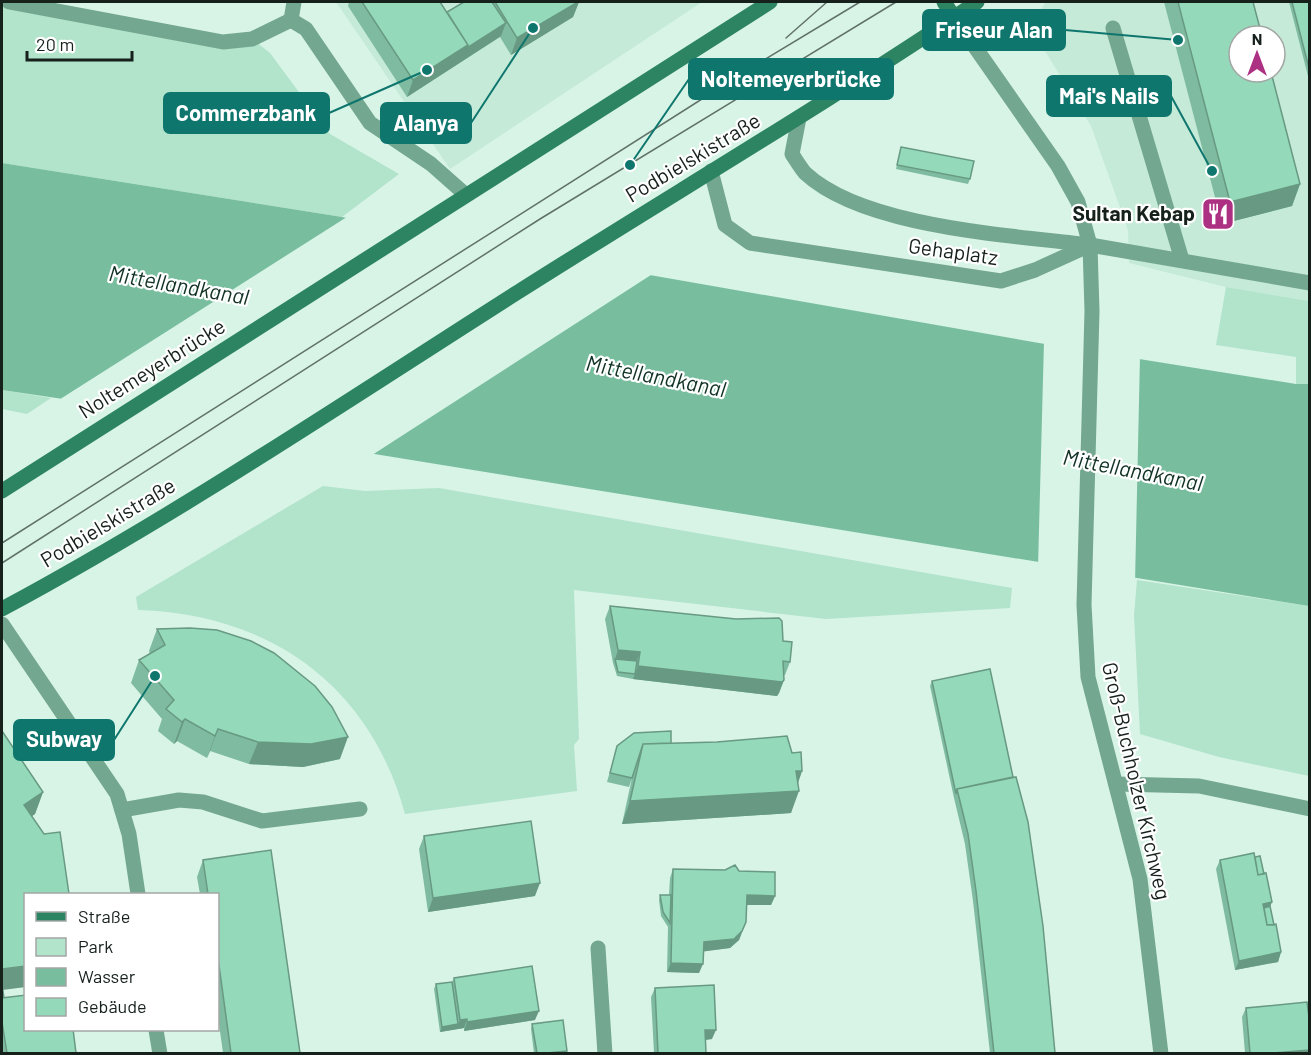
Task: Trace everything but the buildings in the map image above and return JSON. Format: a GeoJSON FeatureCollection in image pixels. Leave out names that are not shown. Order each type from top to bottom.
{"type":"FeatureCollection","features":[{"type":"Feature","properties":{"kind":"main road"},"geometry":{"type":"LineString","coordinates":[[466,195],[770,2]]}},
{"type":"Feature","properties":{"kind":"main road"},"geometry":{"type":"LineString","coordinates":[[944,2],[954,17]]}},
{"type":"Feature","properties":{"kind":"main road","name":"Podbielskistraße"},"geometry":{"type":"LineString","coordinates":[[2,609],[236,471],[613,232],[799,118],[977,2]]}},
{"type":"Feature","properties":{"kind":"main road","name":"Noltemeyerbrücke"},"geometry":{"type":"LineString","coordinates":[[2,490],[466,195]]}},
{"type":"Feature","properties":{"kind":"street"},"geometry":{"type":"LineString","coordinates":[[9,2],[223,42],[252,39],[291,20]]}},
{"type":"Feature","properties":{"kind":"street"},"geometry":{"type":"LineString","coordinates":[[291,20],[294,2]]}},
{"type":"Feature","properties":{"kind":"street","name":"Groß-Buchholzer Kirchweg"},"geometry":{"type":"LineString","coordinates":[[954,17],[1058,166],[1078,202],[1090,245],[1092,311],[1084,605],[1088,677],[1140,879],[1161,1053]]}},
{"type":"Feature","properties":{"kind":"street"},"geometry":{"type":"LineString","coordinates":[[291,20],[306,29],[370,123],[431,164],[466,195]]}},
{"type":"Feature","properties":{"kind":"street"},"geometry":{"type":"LineString","coordinates":[[1113,28],[1182,261]]}},
{"type":"Feature","properties":{"kind":"street","name":"Gehaplatz"},"geometry":{"type":"LineString","coordinates":[[799,118],[792,154],[804,171],[846,198],[888,213],[972,231],[1090,245]]}},
{"type":"Feature","properties":{"kind":"street","name":"Gehaplatz"},"geometry":{"type":"LineString","coordinates":[[711,171],[725,225],[750,243],[1001,281],[1035,270],[1090,245]]}},
{"type":"Feature","properties":{"kind":"street"},"geometry":{"type":"LineString","coordinates":[[1090,245],[1310,283]]}},
{"type":"Feature","properties":{"kind":"street"},"geometry":{"type":"LineString","coordinates":[[2,624],[117,794],[129,834],[138,893]]}},
{"type":"Feature","properties":{"kind":"street"},"geometry":{"type":"LineString","coordinates":[[1116,784],[1199,786],[1310,808]]}},
{"type":"Feature","properties":{"kind":"street"},"geometry":{"type":"LineString","coordinates":[[122,810],[179,800],[203,802],[262,821],[360,809]]}},
{"type":"Feature","properties":{"kind":"street"},"geometry":{"type":"LineString","coordinates":[[598,948],[605,1053]]}},
{"type":"Feature","properties":{"kind":"street"},"geometry":{"type":"LineString","coordinates":[[156,1031],[160,1053]]}},
{"type":"Feature","properties":{"kind":"shaded area"},"geometry":{"type":"Polygon","coordinates":[[[336,2],[702,2],[450,169],[336,2]]]}},
{"type":"Feature","properties":{"kind":"shaded area"},"geometry":{"type":"Polygon","coordinates":[[[1046,2],[1309,2],[1309,301],[1226,287],[1129,263],[1128,230],[1091,126],[1029,25],[1046,2]]]}},
{"type":"Feature","properties":{"kind":"green space"},"geometry":{"type":"Polygon","coordinates":[[[2,2],[223,42],[252,39],[270,53],[330,134],[399,174],[342,217],[2,163],[2,2]]]}},
{"type":"Feature","properties":{"kind":"green space"},"geometry":{"type":"Polygon","coordinates":[[[1226,287],[1309,301],[1309,384],[1296,384],[1296,357],[1216,345],[1226,287]]]}},
{"type":"Feature","properties":{"kind":"green space"},"geometry":{"type":"Polygon","coordinates":[[[2,390],[51,398],[27,414],[2,409],[2,390]]]}},
{"type":"Feature","properties":{"kind":"green space"},"geometry":{"type":"Polygon","coordinates":[[[323,486],[365,491],[439,488],[1012,588],[1010,608],[826,619],[574,590],[579,739],[574,745],[577,791],[405,814],[389,768],[367,728],[340,694],[308,665],[271,642],[230,625],[186,615],[138,610],[136,597],[323,486]]]}},
{"type":"Feature","properties":{"kind":"green space"},"geometry":{"type":"Polygon","coordinates":[[[1137,580],[1309,606],[1309,776],[1219,757],[1140,734],[1134,615],[1137,580]]]}},
{"type":"Feature","properties":{"kind":"water","name":"Mittellandkanal"},"geometry":{"type":"Polygon","coordinates":[[[2,163],[342,217],[604,267],[1039,343],[1296,384],[1309,384],[1309,606],[319,445],[131,409],[2,390],[2,163]]]}},
{"type":"Feature","properties":{"kind":"pier"},"geometry":{"type":"Polygon","coordinates":[[[350,215],[654,273],[369,457],[131,412],[54,403],[350,215]]]}},
{"type":"Feature","properties":{"kind":"pier"},"geometry":{"type":"Polygon","coordinates":[[[1044,341],[1140,356],[1135,583],[1038,567],[1044,341]]]}},
{"type":"Feature","properties":{"kind":"tram line"},"geometry":{"type":"LineString","coordinates":[[786,38],[827,2]]}},
{"type":"Feature","properties":{"kind":"tram line"},"geometry":{"type":"LineString","coordinates":[[2,543],[754,66],[860,2]]}},
{"type":"Feature","properties":{"kind":"tram line"},"geometry":{"type":"LineString","coordinates":[[2,563],[540,219],[896,2]]}},
{"type":"Feature","properties":{"kind":"place","name":"Alanya"},"geometry":{"type":"Point","coordinates":[533,28]}},
{"type":"Feature","properties":{"kind":"place","name":"Friseur Alan"},"geometry":{"type":"Point","coordinates":[1178,40]}},
{"type":"Feature","properties":{"kind":"place","name":"Commerzbank"},"geometry":{"type":"Point","coordinates":[427,70]}},
{"type":"Feature","properties":{"kind":"place","name":"Noltemeyerbrücke"},"geometry":{"type":"Point","coordinates":[630,165]}},
{"type":"Feature","properties":{"kind":"place","name":"Mai's Nails"},"geometry":{"type":"Point","coordinates":[1212,171]}},
{"type":"Feature","properties":{"kind":"place","name":"Sultan Kebap"},"geometry":{"type":"Point","coordinates":[1218,214]}},
{"type":"Feature","properties":{"kind":"place","name":"Subway"},"geometry":{"type":"Point","coordinates":[155,676]}}]}
